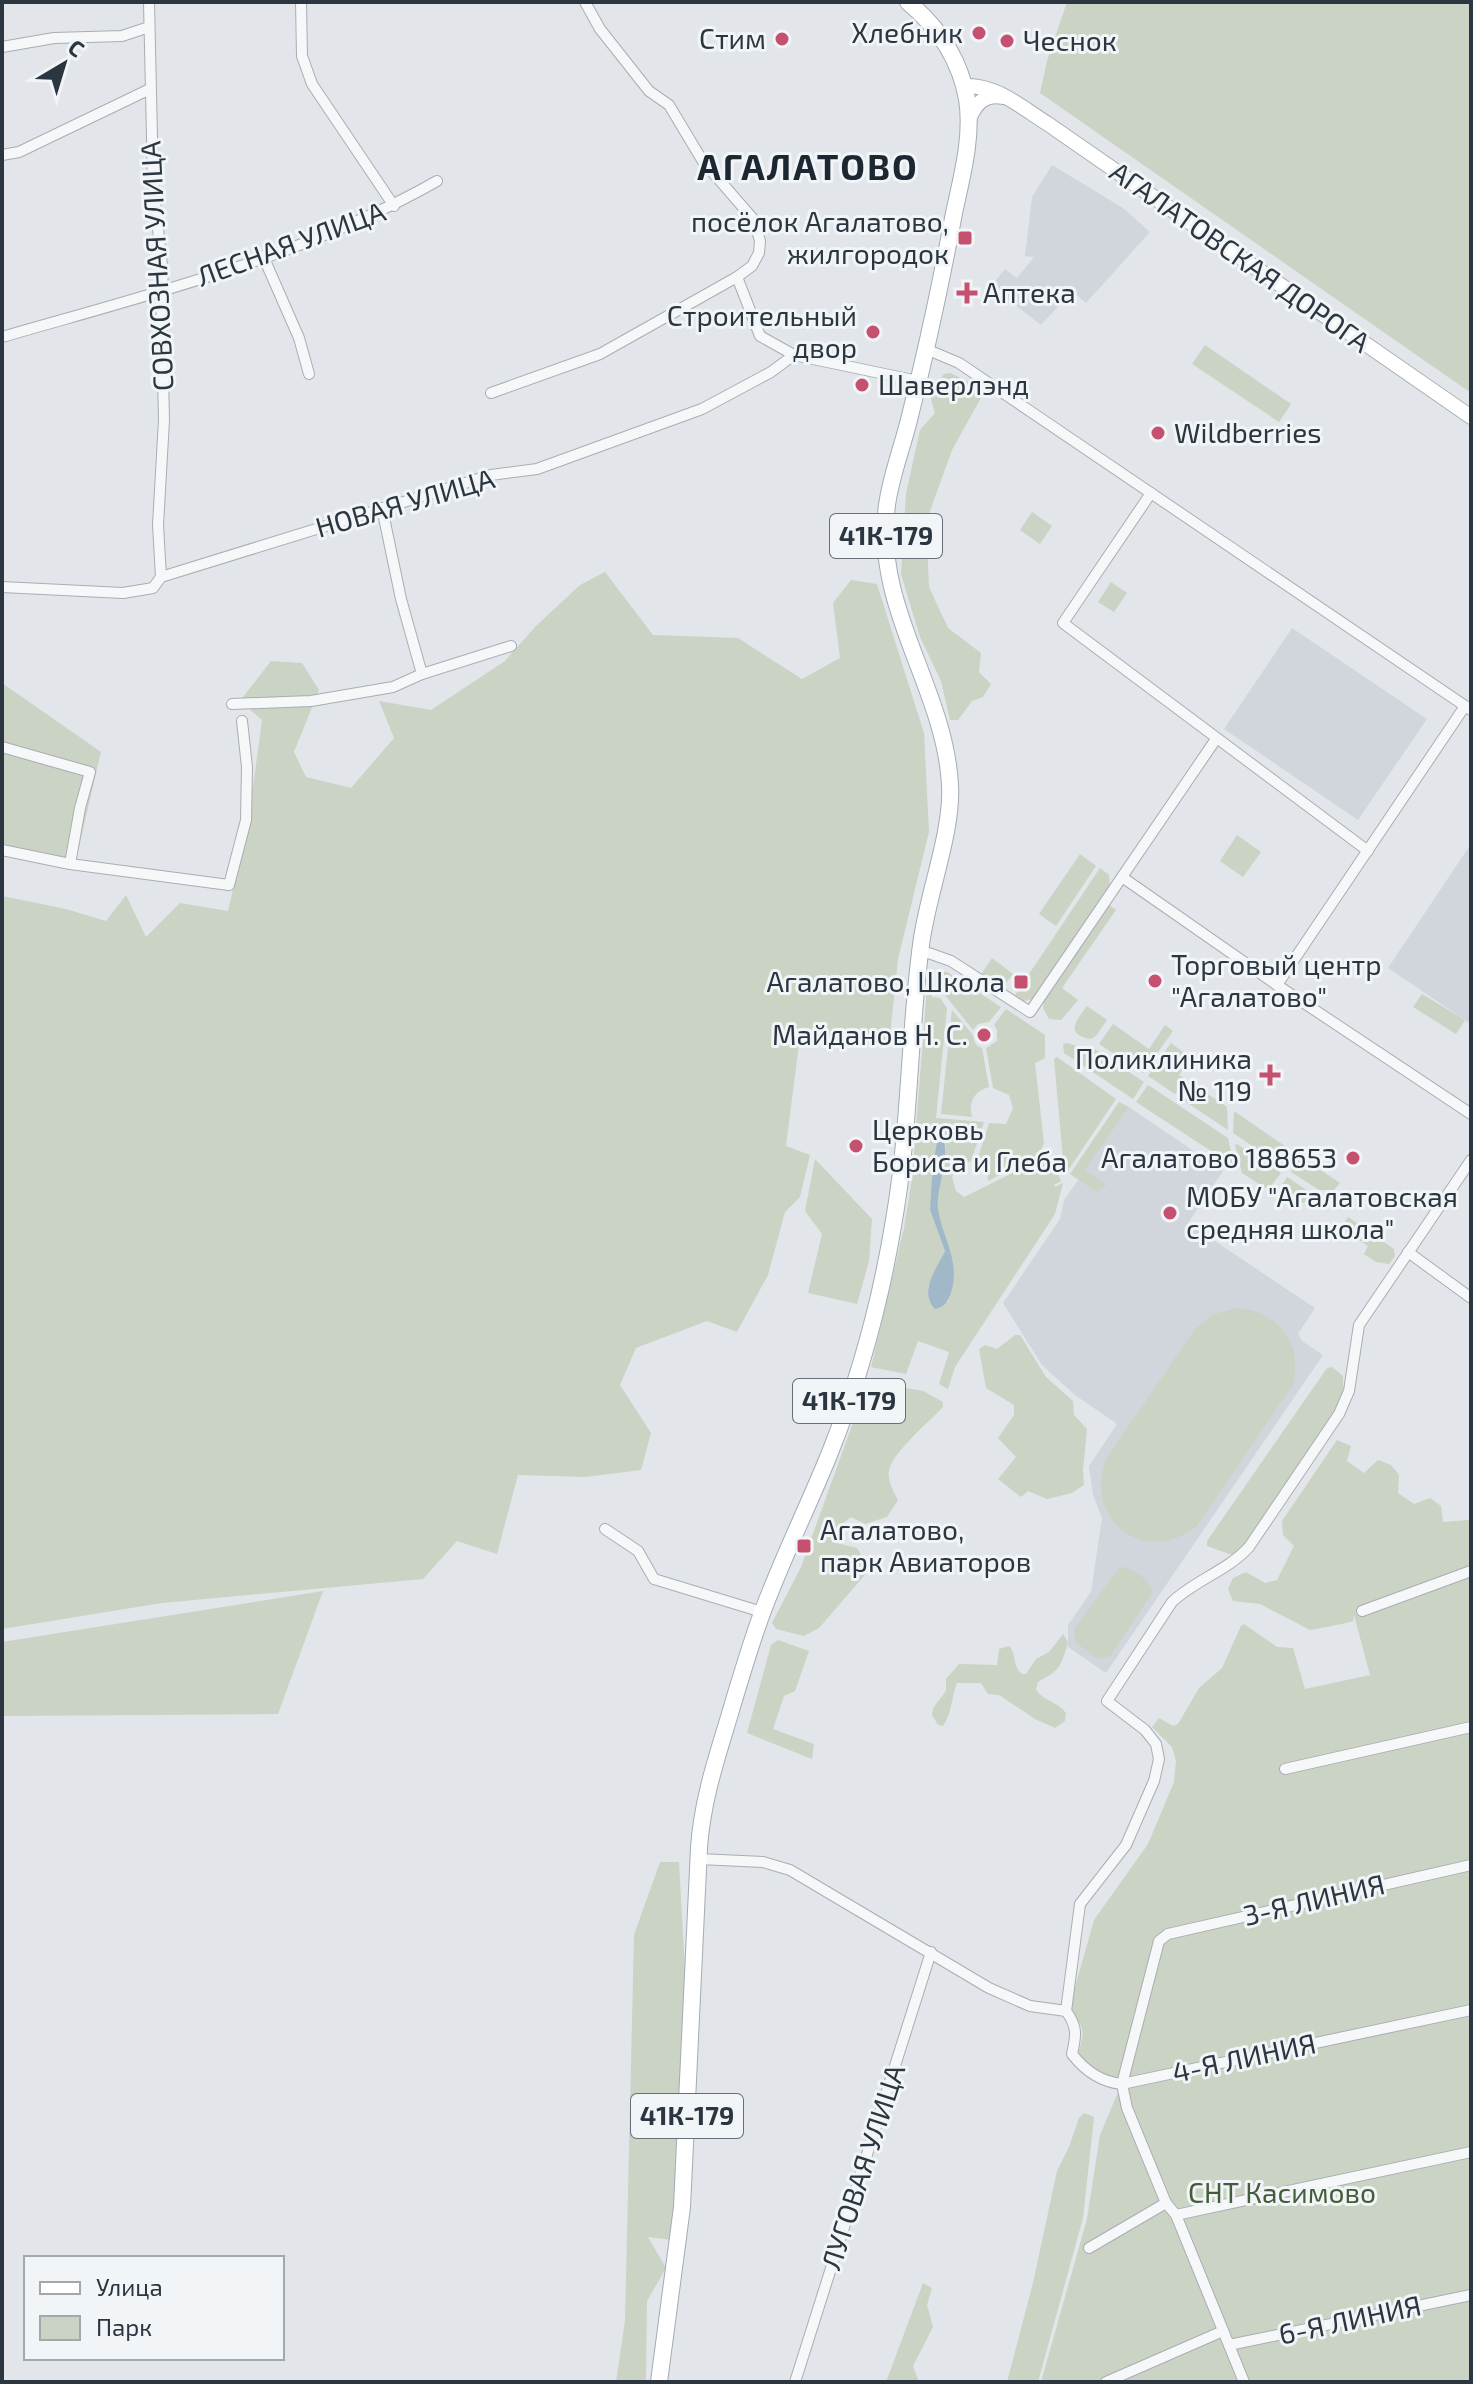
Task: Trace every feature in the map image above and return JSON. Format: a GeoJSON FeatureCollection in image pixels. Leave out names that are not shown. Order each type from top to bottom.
{"type":"FeatureCollection","features":[{"type":"Feature","properties":{"kind":"main road","name":"41К-179"},"geometry":{"type":"LineString","coordinates":[[659,2382],[682,2207],[699,1847],[710,1778],[762,1612],[845,1413],[877,1302],[896,1212],[906,1135],[920,950],[926,911],[945,835],[950,785],[938,722],[887,575],[885,530],[894,475],[926,349],[966,155],[969,119],[964,86],[951,50],[908,2]]}},
{"type":"Feature","properties":{"kind":"main road","name":"АГАЛАТОВСКАЯ ДОРОГА"},"geometry":{"type":"LineString","coordinates":[[964,86],[991,88],[1007,98],[1471,417]]}},
{"type":"Feature","properties":{"kind":"main road"},"geometry":{"type":"LineString","coordinates":[[969,119],[986,97],[1007,98]]}},
{"type":"Feature","properties":{"kind":"street","name":"СОВХОЗНАЯ УЛИЦА"},"geometry":{"type":"LineString","coordinates":[[149,2],[153,183],[163,275],[164,420],[158,525],[161,577]]}},
{"type":"Feature","properties":{"kind":"street"},"geometry":{"type":"LineString","coordinates":[[301,2],[302,56],[312,84],[394,206]]}},
{"type":"Feature","properties":{"kind":"street"},"geometry":{"type":"LineString","coordinates":[[491,393],[600,354],[737,277],[752,266],[759,253],[760,241],[754,220],[702,160],[669,105],[649,91],[600,29],[585,2]]}},
{"type":"Feature","properties":{"kind":"street"},"geometry":{"type":"LineString","coordinates":[[2,47],[54,38],[122,36],[149,27]]}},
{"type":"Feature","properties":{"kind":"street"},"geometry":{"type":"LineString","coordinates":[[2,155],[19,152],[150,89]]}},
{"type":"Feature","properties":{"kind":"street","name":"ЛЕСНАЯ УЛИЦА"},"geometry":{"type":"LineString","coordinates":[[2,337],[161,291],[343,229],[394,206],[437,181]]}},
{"type":"Feature","properties":{"kind":"street"},"geometry":{"type":"LineString","coordinates":[[263,256],[299,338],[309,374]]}},
{"type":"Feature","properties":{"kind":"street"},"geometry":{"type":"LineString","coordinates":[[737,277],[760,336],[794,355],[918,381]]}},
{"type":"Feature","properties":{"kind":"street"},"geometry":{"type":"LineString","coordinates":[[926,349],[959,363],[1468,708],[1277,985]]}},
{"type":"Feature","properties":{"kind":"street","name":"НОВАЯ УЛИЦА"},"geometry":{"type":"LineString","coordinates":[[2,587],[123,593],[153,588],[161,577],[491,475],[537,469],[687,415],[771,372],[794,355]]}},
{"type":"Feature","properties":{"kind":"street"},"geometry":{"type":"LineString","coordinates":[[1151,493],[1063,623],[1368,851]]}},
{"type":"Feature","properties":{"kind":"street"},"geometry":{"type":"LineString","coordinates":[[382,508],[401,599],[422,674]]}},
{"type":"Feature","properties":{"kind":"street"},"geometry":{"type":"LineString","coordinates":[[232,704],[311,701],[393,687],[422,674],[511,646]]}},
{"type":"Feature","properties":{"kind":"street"},"geometry":{"type":"LineString","coordinates":[[2,850],[70,864],[229,885],[246,820],[247,767],[242,721]]}},
{"type":"Feature","properties":{"kind":"street"},"geometry":{"type":"LineString","coordinates":[[920,950],[951,961],[1030,1012],[1216,739]]}},
{"type":"Feature","properties":{"kind":"street"},"geometry":{"type":"LineString","coordinates":[[2,747],[90,772],[70,864]]}},
{"type":"Feature","properties":{"kind":"street"},"geometry":{"type":"LineString","coordinates":[[1122,877],[1471,1114]]}},
{"type":"Feature","properties":{"kind":"street"},"geometry":{"type":"LineString","coordinates":[[1066,2011],[1080,1904],[1126,1845],[1149,1795],[1159,1759],[1156,1744],[1145,1730],[1107,1701],[1172,1602],[1184,1591],[1236,1561],[1249,1547],[1339,1414],[1349,1391],[1359,1325],[1471,1160]]}},
{"type":"Feature","properties":{"kind":"street"},"geometry":{"type":"LineString","coordinates":[[1408,1252],[1471,1298]]}},
{"type":"Feature","properties":{"kind":"street"},"geometry":{"type":"LineString","coordinates":[[605,1529],[638,1551],[654,1579],[762,1612]]}},
{"type":"Feature","properties":{"kind":"street"},"geometry":{"type":"LineString","coordinates":[[1362,1611],[1471,1571]]}},
{"type":"Feature","properties":{"kind":"street"},"geometry":{"type":"LineString","coordinates":[[1285,1769],[1471,1727]]}},
{"type":"Feature","properties":{"kind":"street"},"geometry":{"type":"LineString","coordinates":[[699,1847],[790,1870],[989,1988],[1030,2006],[1066,2011],[1075,2022],[1077,2032],[1072,2054],[1105,2082],[1122,2084],[1127,2108],[1166,2203],[1176,2215],[1244,2382]]}},
{"type":"Feature","properties":{"kind":"street","name":"3-Я ЛИНИЯ"},"geometry":{"type":"LineString","coordinates":[[1122,2084],[1159,1941],[1168,1934],[1471,1865]]}},
{"type":"Feature","properties":{"kind":"street","name":"ЛУГОВАЯ УЛИЦА"},"geometry":{"type":"LineString","coordinates":[[795,2382],[931,1952]]}},
{"type":"Feature","properties":{"kind":"street","name":"4-Я ЛИНИЯ"},"geometry":{"type":"LineString","coordinates":[[1122,2084],[1471,2010]]}},
{"type":"Feature","properties":{"kind":"street"},"geometry":{"type":"LineString","coordinates":[[1176,2215],[1471,2152]]}},
{"type":"Feature","properties":{"kind":"street"},"geometry":{"type":"LineString","coordinates":[[1089,2248],[1166,2203]]}},
{"type":"Feature","properties":{"kind":"street","name":"6-Я ЛИНИЯ"},"geometry":{"type":"LineString","coordinates":[[1229,2345],[1471,2295]]}},
{"type":"Feature","properties":{"kind":"street"},"geometry":{"type":"LineString","coordinates":[[1106,2382],[1223,2331]]}},
{"type":"Feature","properties":{"kind":"shaded area"},"geometry":{"type":"Polygon","coordinates":[[[1052,165],[1123,208],[1150,232],[1086,303],[1072,291],[1041,325],[991,286],[1005,269],[1017,278],[1034,257],[1025,256],[1032,197],[1052,165]]]}},
{"type":"Feature","properties":{"kind":"shaded area"},"geometry":{"type":"Polygon","coordinates":[[[1292,628],[1427,719],[1358,820],[1224,729],[1292,628]]]}},
{"type":"Feature","properties":{"kind":"shaded area"},"geometry":{"type":"Polygon","coordinates":[[[1471,848],[1471,1024],[1388,968],[1471,848]]]}},
{"type":"Feature","properties":{"kind":"shaded area"},"geometry":{"type":"Polygon","coordinates":[[[1129,1107],[1223,1171],[1188,1223],[1315,1308],[1298,1334],[1302,1341],[1323,1355],[1106,1673],[1068,1647],[1068,1625],[1091,1592],[1102,1518],[1093,1495],[1089,1466],[1117,1424],[1075,1395],[1042,1365],[1003,1303],[1060,1219],[1064,1200],[1129,1107]]]}},
{"type":"Feature","properties":{"kind":"green space"},"geometry":{"type":"Polygon","coordinates":[[[1067,2],[1471,2],[1471,393],[1040,93],[1067,2]]]}},
{"type":"Feature","properties":{"kind":"green space"},"geometry":{"type":"Polygon","coordinates":[[[1205,345],[1291,404],[1279,422],[1192,364],[1205,345]]]}},
{"type":"Feature","properties":{"kind":"green space"},"geometry":{"type":"Polygon","coordinates":[[[950,373],[972,383],[982,396],[952,450],[926,522],[929,587],[948,628],[981,653],[979,672],[991,684],[983,697],[972,701],[958,720],[950,720],[941,681],[920,637],[901,574],[906,494],[920,430],[935,413],[929,392],[944,374],[950,373]]]}},
{"type":"Feature","properties":{"kind":"green space"},"geometry":{"type":"Polygon","coordinates":[[[1032,512],[1052,526],[1040,544],[1020,530],[1032,512]]]}},
{"type":"Feature","properties":{"kind":"green space"},"geometry":{"type":"Polygon","coordinates":[[[605,572],[653,635],[738,638],[802,679],[840,658],[833,603],[851,580],[877,584],[924,733],[929,832],[898,959],[889,1045],[800,1036],[786,1146],[810,1155],[800,1197],[785,1212],[768,1275],[737,1332],[707,1321],[636,1348],[620,1385],[651,1433],[641,1470],[585,1477],[518,1475],[497,1554],[457,1541],[423,1579],[162,1603],[2,1629],[2,896],[106,921],[126,895],[146,937],[180,903],[228,911],[248,824],[262,720],[240,701],[271,661],[302,663],[319,690],[294,752],[306,777],[351,788],[394,738],[379,701],[431,710],[505,661],[536,626],[580,585],[605,572]]]}},
{"type":"Feature","properties":{"kind":"green space"},"geometry":{"type":"Polygon","coordinates":[[[1111,582],[1127,593],[1114,612],[1098,602],[1111,582]]]}},
{"type":"Feature","properties":{"kind":"green space"},"geometry":{"type":"Polygon","coordinates":[[[2,683],[101,752],[75,864],[2,850],[2,683]]]}},
{"type":"Feature","properties":{"kind":"green space"},"geometry":{"type":"Polygon","coordinates":[[[1237,835],[1261,852],[1243,877],[1220,861],[1237,835]]]}},
{"type":"Feature","properties":{"kind":"green space"},"geometry":{"type":"Polygon","coordinates":[[[1080,854],[1096,866],[1056,926],[1039,914],[1080,854]]]}},
{"type":"Feature","properties":{"kind":"green space"},"geometry":{"type":"Polygon","coordinates":[[[1100,868],[1109,875],[1110,886],[1033,999],[1024,1001],[1015,995],[1100,868]]]}},
{"type":"Feature","properties":{"kind":"green space"},"geometry":{"type":"Polygon","coordinates":[[[1109,905],[1116,910],[1062,988],[1078,1000],[1061,1020],[1049,1019],[1043,1008],[1044,1000],[1109,905]]]}},
{"type":"Feature","properties":{"kind":"green space"},"geometry":{"type":"Polygon","coordinates":[[[992,958],[1013,974],[1003,987],[982,973],[992,958]]]}},
{"type":"Feature","properties":{"kind":"green space"},"geometry":{"type":"Polygon","coordinates":[[[942,972],[947,972],[1001,1007],[989,1022],[978,1024],[973,1030],[941,990],[942,972]]]}},
{"type":"Feature","properties":{"kind":"green space"},"geometry":{"type":"Polygon","coordinates":[[[928,974],[934,974],[932,997],[940,998],[947,1008],[936,1118],[984,1122],[971,1161],[957,1167],[952,1177],[956,1191],[964,1197],[1045,1157],[1055,1160],[1061,1181],[1055,1187],[1063,1183],[1055,1214],[955,1367],[948,1389],[939,1384],[949,1352],[918,1341],[906,1374],[871,1367],[904,1228],[912,1179],[928,974]],[[945,1141],[930,1210],[945,1251],[928,1287],[929,1302],[948,1302],[954,1276],[937,1202],[945,1141]]]}},
{"type":"Feature","properties":{"kind":"green space"},"geometry":{"type":"Polygon","coordinates":[[[1422,994],[1465,1020],[1456,1034],[1413,1007],[1422,994]]]}},
{"type":"Feature","properties":{"kind":"green space"},"geometry":{"type":"Polygon","coordinates":[[[1087,1006],[1107,1020],[1091,1039],[1077,1034],[1075,1030],[1076,1022],[1087,1006]]]}},
{"type":"Feature","properties":{"kind":"green space"},"geometry":{"type":"Polygon","coordinates":[[[1006,1009],[1045,1035],[1045,1058],[1035,1063],[1044,1143],[1039,1155],[988,1181],[987,1171],[977,1161],[989,1123],[1006,1124],[1013,1108],[1009,1095],[993,1088],[986,1048],[997,1041],[994,1025],[1006,1009]]]}},
{"type":"Feature","properties":{"kind":"green space"},"geometry":{"type":"Polygon","coordinates":[[[952,1010],[972,1034],[976,1045],[982,1048],[989,1087],[973,1098],[972,1117],[941,1114],[952,1010]]]}},
{"type":"Feature","properties":{"kind":"green space"},"geometry":{"type":"Polygon","coordinates":[[[1113,1024],[1149,1049],[1165,1025],[1173,1031],[1143,1073],[1099,1044],[1113,1024]]]}},
{"type":"Feature","properties":{"kind":"green space"},"geometry":{"type":"Polygon","coordinates":[[[1171,1043],[1191,1058],[1179,1075],[1185,1079],[1175,1094],[1148,1076],[1171,1043]]]}},
{"type":"Feature","properties":{"kind":"green space"},"geometry":{"type":"Polygon","coordinates":[[[1063,1044],[1088,1050],[1093,1048],[1144,1082],[1133,1099],[1064,1053],[1063,1044]]]}},
{"type":"Feature","properties":{"kind":"green space"},"geometry":{"type":"Polygon","coordinates":[[[1057,1057],[1116,1099],[1067,1172],[1063,1159],[1054,1059],[1057,1057]]]}},
{"type":"Feature","properties":{"kind":"green space"},"geometry":{"type":"Polygon","coordinates":[[[1190,1082],[1227,1107],[1228,1130],[1180,1098],[1190,1082]]]}},
{"type":"Feature","properties":{"kind":"green space"},"geometry":{"type":"Polygon","coordinates":[[[1148,1085],[1228,1138],[1234,1166],[1136,1102],[1148,1085]]]}},
{"type":"Feature","properties":{"kind":"green space"},"geometry":{"type":"Polygon","coordinates":[[[1119,1102],[1129,1107],[1085,1170],[1106,1185],[1097,1192],[1070,1174],[1119,1102]]]}},
{"type":"Feature","properties":{"kind":"green space"},"geometry":{"type":"Polygon","coordinates":[[[1234,1111],[1295,1153],[1284,1167],[1233,1133],[1234,1111]]]}},
{"type":"Feature","properties":{"kind":"green space"},"geometry":{"type":"Polygon","coordinates":[[[1237,1144],[1281,1173],[1271,1186],[1265,1188],[1242,1173],[1237,1144]]]}},
{"type":"Feature","properties":{"kind":"green space"},"geometry":{"type":"Polygon","coordinates":[[[1301,1157],[1340,1183],[1334,1190],[1319,1190],[1291,1172],[1301,1157]]]}},
{"type":"Feature","properties":{"kind":"green space"},"geometry":{"type":"Polygon","coordinates":[[[815,1159],[872,1219],[869,1261],[857,1304],[808,1293],[822,1234],[805,1211],[815,1159]]]}},
{"type":"Feature","properties":{"kind":"green space"},"geometry":{"type":"Polygon","coordinates":[[[1287,1177],[1314,1195],[1303,1203],[1280,1188],[1287,1177]]]}},
{"type":"Feature","properties":{"kind":"green space"},"geometry":{"type":"Polygon","coordinates":[[[1348,1217],[1394,1249],[1395,1256],[1389,1264],[1376,1262],[1364,1254],[1368,1246],[1341,1228],[1348,1217]]]}},
{"type":"Feature","properties":{"kind":"green space"},"geometry":{"type":"Polygon","coordinates":[[[1238,1308],[1266,1316],[1285,1333],[1295,1357],[1293,1385],[1197,1526],[1177,1537],[1158,1542],[1139,1539],[1123,1531],[1111,1518],[1103,1501],[1101,1481],[1106,1459],[1195,1329],[1214,1314],[1238,1308]]]}},
{"type":"Feature","properties":{"kind":"green space"},"geometry":{"type":"Polygon","coordinates":[[[1015,1335],[1020,1335],[1046,1377],[1073,1401],[1074,1415],[1087,1429],[1084,1485],[1072,1493],[1047,1499],[1028,1491],[1021,1497],[998,1479],[1016,1457],[998,1438],[1014,1415],[1014,1405],[986,1388],[979,1349],[985,1345],[997,1349],[1015,1335]]]}},
{"type":"Feature","properties":{"kind":"green space"},"geometry":{"type":"Polygon","coordinates":[[[1332,1367],[1343,1376],[1339,1405],[1245,1546],[1235,1556],[1207,1546],[1207,1541],[1327,1368],[1332,1367]]]}},
{"type":"Feature","properties":{"kind":"green space"},"geometry":{"type":"Polygon","coordinates":[[[868,1381],[923,1391],[943,1402],[943,1407],[904,1446],[892,1463],[889,1478],[898,1500],[887,1517],[865,1524],[851,1517],[836,1529],[832,1542],[857,1548],[870,1569],[819,1628],[804,1636],[776,1629],[772,1623],[801,1567],[868,1381]]]}},
{"type":"Feature","properties":{"kind":"green space","name":"СНТ Касимово"},"geometry":{"type":"Polygon","coordinates":[[[1337,1440],[1351,1446],[1347,1461],[1364,1473],[1378,1460],[1391,1465],[1399,1475],[1398,1493],[1414,1504],[1430,1498],[1441,1506],[1443,1522],[1469,1520],[1471,1505],[1471,2382],[1041,2382],[1087,2219],[1100,2135],[1119,2090],[1118,2082],[1095,2072],[1078,2054],[1082,2027],[1070,2005],[1094,1920],[1148,1844],[1174,1782],[1176,1761],[1172,1747],[1152,1727],[1159,1718],[1173,1726],[1178,1724],[1199,1688],[1222,1668],[1244,1624],[1277,1647],[1293,1648],[1305,1689],[1370,1675],[1354,1615],[1353,1621],[1310,1630],[1260,1604],[1233,1601],[1228,1589],[1233,1578],[1246,1572],[1265,1583],[1277,1580],[1294,1546],[1283,1535],[1282,1521],[1337,1440]]]}},
{"type":"Feature","properties":{"kind":"green space"},"geometry":{"type":"Polygon","coordinates":[[[1120,1567],[1140,1575],[1153,1592],[1110,1656],[1098,1659],[1075,1642],[1074,1629],[1120,1567]]]}},
{"type":"Feature","properties":{"kind":"green space"},"geometry":{"type":"Polygon","coordinates":[[[323,1591],[278,1714],[2,1716],[2,1642],[323,1591]]]}},
{"type":"Feature","properties":{"kind":"green space"},"geometry":{"type":"Polygon","coordinates":[[[1063,1634],[1068,1642],[1061,1662],[1055,1671],[1038,1682],[1036,1690],[1063,1709],[1065,1721],[1055,1728],[1035,1719],[999,1695],[988,1694],[981,1683],[957,1683],[946,1721],[943,1726],[938,1725],[932,1715],[933,1708],[946,1691],[946,1679],[959,1664],[997,1665],[999,1649],[1009,1646],[1017,1668],[1026,1674],[1036,1659],[1049,1652],[1063,1634]]]}},
{"type":"Feature","properties":{"kind":"green space"},"geometry":{"type":"Polygon","coordinates":[[[778,1640],[809,1651],[795,1691],[784,1696],[773,1729],[814,1744],[812,1759],[747,1733],[771,1645],[778,1640]]]}},
{"type":"Feature","properties":{"kind":"green space"},"geometry":{"type":"Polygon","coordinates":[[[660,1862],[679,1862],[686,1988],[672,2240],[648,2237],[666,2268],[647,2301],[646,2378],[644,2382],[616,2382],[625,2321],[634,1935],[660,1862]]]}},
{"type":"Feature","properties":{"kind":"green space"},"geometry":{"type":"Polygon","coordinates":[[[1084,2113],[1094,2117],[1083,2218],[1038,2382],[1007,2382],[1033,2283],[1057,2171],[1079,2118],[1084,2113]]]}},
{"type":"Feature","properties":{"kind":"green space"},"geometry":{"type":"Polygon","coordinates":[[[923,2283],[932,2288],[927,2305],[933,2327],[913,2366],[919,2382],[886,2382],[923,2283]]]}},
{"type":"Feature","properties":{"kind":"water"},"geometry":{"type":"Polygon","coordinates":[[[939,1133],[945,1158],[938,1209],[953,1261],[954,1281],[948,1299],[935,1309],[928,1295],[929,1288],[945,1251],[930,1210],[933,1163],[939,1133]]]}},
{"type":"Feature","properties":{"kind":"place","name":"Хлебник"},"geometry":{"type":"Point","coordinates":[979,33]}},
{"type":"Feature","properties":{"kind":"place","name":"Стим"},"geometry":{"type":"Point","coordinates":[782,39]}},
{"type":"Feature","properties":{"kind":"place","name":"Чеснок"},"geometry":{"type":"Point","coordinates":[1007,41]}},
{"type":"Feature","properties":{"kind":"place","name":"посёлок Агалатово, жилгородок"},"geometry":{"type":"Point","coordinates":[965,238]}},
{"type":"Feature","properties":{"kind":"place","name":"Аптека"},"geometry":{"type":"Point","coordinates":[967,293]}},
{"type":"Feature","properties":{"kind":"place","name":"Строительный двор"},"geometry":{"type":"Point","coordinates":[873,332]}},
{"type":"Feature","properties":{"kind":"place","name":"Шаверлэнд"},"geometry":{"type":"Point","coordinates":[862,385]}},
{"type":"Feature","properties":{"kind":"place","name":"Wildberries"},"geometry":{"type":"Point","coordinates":[1158,433]}},
{"type":"Feature","properties":{"kind":"place","name":"Торговый центр \"Агалатово\""},"geometry":{"type":"Point","coordinates":[1155,981]}},
{"type":"Feature","properties":{"kind":"place","name":"Агалатово, Школа"},"geometry":{"type":"Point","coordinates":[1021,982]}},
{"type":"Feature","properties":{"kind":"place","name":"Майданов Н. С."},"geometry":{"type":"Point","coordinates":[984,1035]}},
{"type":"Feature","properties":{"kind":"place","name":"Поликлиника № 119"},"geometry":{"type":"Point","coordinates":[1270,1075]}},
{"type":"Feature","properties":{"kind":"place","name":"Церковь Бориса и Глеба"},"geometry":{"type":"Point","coordinates":[856,1146]}},
{"type":"Feature","properties":{"kind":"place","name":"Агалатово 188653"},"geometry":{"type":"Point","coordinates":[1353,1158]}},
{"type":"Feature","properties":{"kind":"place","name":"МОБУ \"Агалатовская средняя школа\""},"geometry":{"type":"Point","coordinates":[1170,1213]}},
{"type":"Feature","properties":{"kind":"place","name":"Агалатово, парк Авиаторов"},"geometry":{"type":"Point","coordinates":[804,1546]}},
{"type":"Feature","properties":{"kind":"district","name":"АГАЛАТОВО"},"geometry":{"type":"Point","coordinates":[808,167]}}]}
